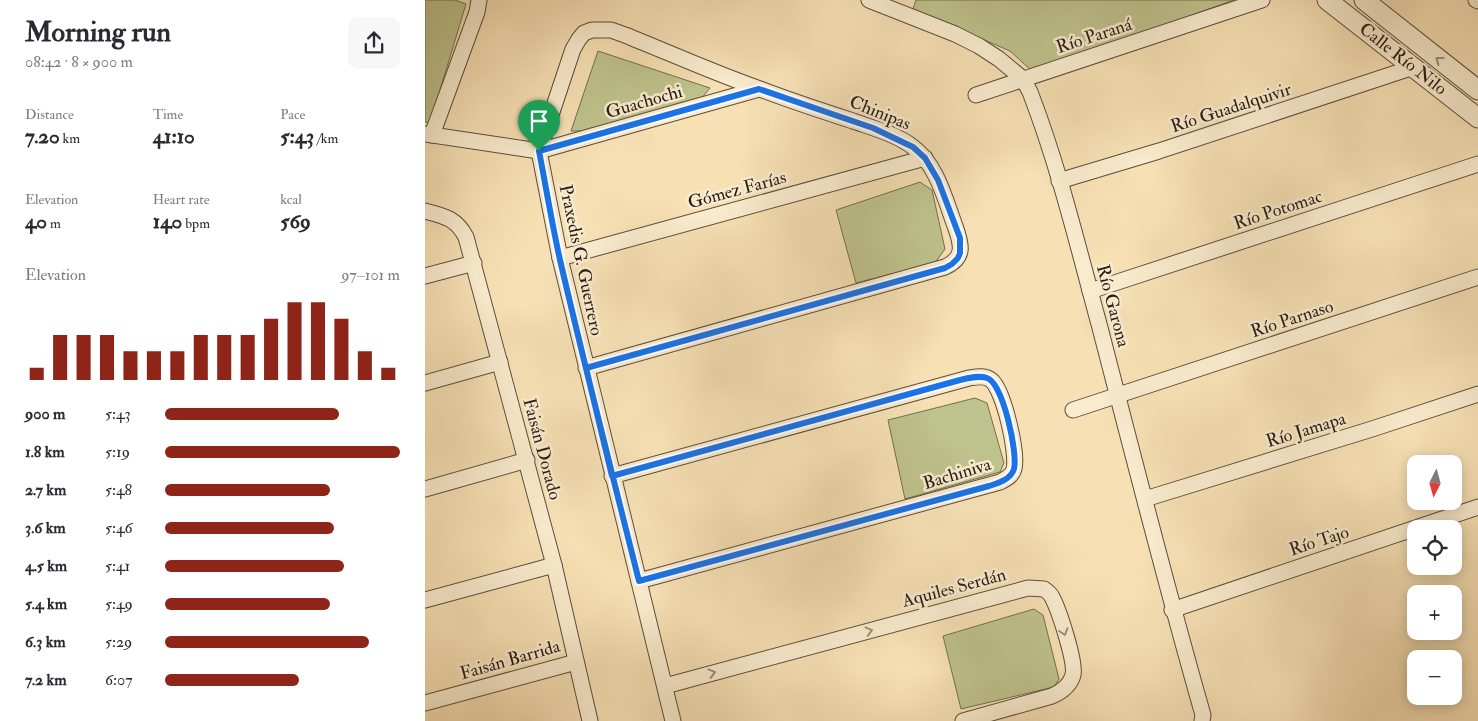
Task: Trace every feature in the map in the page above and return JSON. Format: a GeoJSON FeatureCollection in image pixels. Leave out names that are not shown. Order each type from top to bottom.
{"type":"FeatureCollection","features":[{"type":"Feature","properties":{"kind":"street"},"geometry":{"type":"LineString","coordinates":[[479,0],[477,12],[428,135],[539,151]]}},
{"type":"Feature","properties":{"kind":"street","name":"Río Garona"},"geometry":{"type":"LineString","coordinates":[[869,0],[892,4],[979,46],[999,59],[1023,79],[1034,104],[1059,181],[1090,291],[1172,610],[1203,718]]}},
{"type":"Feature","properties":{"kind":"street","name":"Río Paraná"},"geometry":{"type":"LineString","coordinates":[[976,96],[1262,0]]}},
{"type":"Feature","properties":{"kind":"street","name":"Calle Río Nilo"},"geometry":{"type":"LineString","coordinates":[[1327,0],[1478,118]]}},
{"type":"Feature","properties":{"kind":"street","name":"Calle Río Nilo"},"geometry":{"type":"LineString","coordinates":[[1364,0],[1478,90]]}},
{"type":"Feature","properties":{"kind":"street","name":"Chinipas"},"geometry":{"type":"LineString","coordinates":[[539,151],[573,49],[584,33],[592,30],[611,30],[759,89],[873,128],[913,147],[925,158],[938,180],[960,238],[958,258],[945,268],[586,368]]}},
{"type":"Feature","properties":{"kind":"street","name":"Río Guadalquivir"},"geometry":{"type":"LineString","coordinates":[[1059,181],[1159,151],[1414,67]]}},
{"type":"Feature","properties":{"kind":"street","name":"Guachochi"},"geometry":{"type":"LineString","coordinates":[[539,151],[759,89]]}},
{"type":"Feature","properties":{"kind":"street","name":"Praxedis G. Guerrero"},"geometry":{"type":"LineString","coordinates":[[539,151],[559,258],[673,721]]}},
{"type":"Feature","properties":{"kind":"street","name":"Gómez Farías"},"geometry":{"type":"LineString","coordinates":[[559,258],[925,158]]}},
{"type":"Feature","properties":{"kind":"street","name":"Río Potomac"},"geometry":{"type":"LineString","coordinates":[[1090,291],[1478,164]]}},
{"type":"Feature","properties":{"kind":"street","name":"Faisán Dorado"},"geometry":{"type":"LineString","coordinates":[[425,211],[453,220],[461,226],[466,237],[527,460],[590,721]]}},
{"type":"Feature","properties":{"kind":"street"},"geometry":{"type":"LineString","coordinates":[[425,276],[474,263]]}},
{"type":"Feature","properties":{"kind":"street","name":"Río Parnaso"},"geometry":{"type":"LineString","coordinates":[[1073,410],[1478,278]]}},
{"type":"Feature","properties":{"kind":"street"},"geometry":{"type":"LineString","coordinates":[[425,383],[500,362]]}},
{"type":"Feature","properties":{"kind":"street","name":"Bachiniva"},"geometry":{"type":"LineString","coordinates":[[612,476],[969,378],[987,378],[993,381],[1002,397],[1015,457],[1014,470],[1009,477],[1000,482],[639,581]]}},
{"type":"Feature","properties":{"kind":"street","name":"Río Jamapa"},"geometry":{"type":"LineString","coordinates":[[1145,499],[1372,429],[1478,394]]}},
{"type":"Feature","properties":{"kind":"street"},"geometry":{"type":"LineString","coordinates":[[425,489],[527,460]]}},
{"type":"Feature","properties":{"kind":"street","name":"Río Tajo"},"geometry":{"type":"LineString","coordinates":[[1172,610],[1478,507]]}},
{"type":"Feature","properties":{"kind":"street"},"geometry":{"type":"LineString","coordinates":[[425,600],[553,565]]}},
{"type":"Feature","properties":{"kind":"street","name":"Aquiles Serdán"},"geometry":{"type":"LineString","coordinates":[[665,686],[1028,588],[1044,589],[1053,599],[1072,655],[1073,675],[1069,685],[1052,696],[963,721]]}},
{"type":"Feature","properties":{"kind":"street","name":"Faisán Barrida"},"geometry":{"type":"LineString","coordinates":[[425,704],[576,662]]}},
{"type":"Feature","properties":{"kind":"green space"},"geometry":{"type":"Polygon","coordinates":[[[425,0],[455,0],[466,4],[430,123],[425,122],[425,0]]]}},
{"type":"Feature","properties":{"kind":"green space"},"geometry":{"type":"Polygon","coordinates":[[[916,0],[1234,0],[1033,72],[1010,51],[913,9],[916,0]]]}},
{"type":"Feature","properties":{"kind":"green space"},"geometry":{"type":"Polygon","coordinates":[[[598,51],[710,88],[700,100],[587,131],[571,131],[598,51]]]}},
{"type":"Feature","properties":{"kind":"green space"},"geometry":{"type":"Polygon","coordinates":[[[920,182],[932,190],[945,249],[935,263],[856,283],[836,210],[920,182]]]}},
{"type":"Feature","properties":{"kind":"green space"},"geometry":{"type":"Polygon","coordinates":[[[975,398],[987,403],[1004,463],[1000,472],[905,499],[888,420],[975,398]]]}},
{"type":"Feature","properties":{"kind":"green space"},"geometry":{"type":"Polygon","coordinates":[[[1034,609],[1043,615],[1059,679],[1054,687],[961,709],[943,636],[1034,609]]]}},
{"type":"Feature","properties":{"kind":"route"},"geometry":{"type":"LineString","coordinates":[[539,151],[559,258],[586,368],[612,476],[639,581],[989,486],[1009,477],[1014,470],[1015,457],[1002,397],[993,381],[978,377],[960,380],[612,476],[595,407],[586,368],[945,268],[958,258],[960,238],[938,180],[925,158],[913,147],[873,128],[759,89],[539,151]]}}]}
